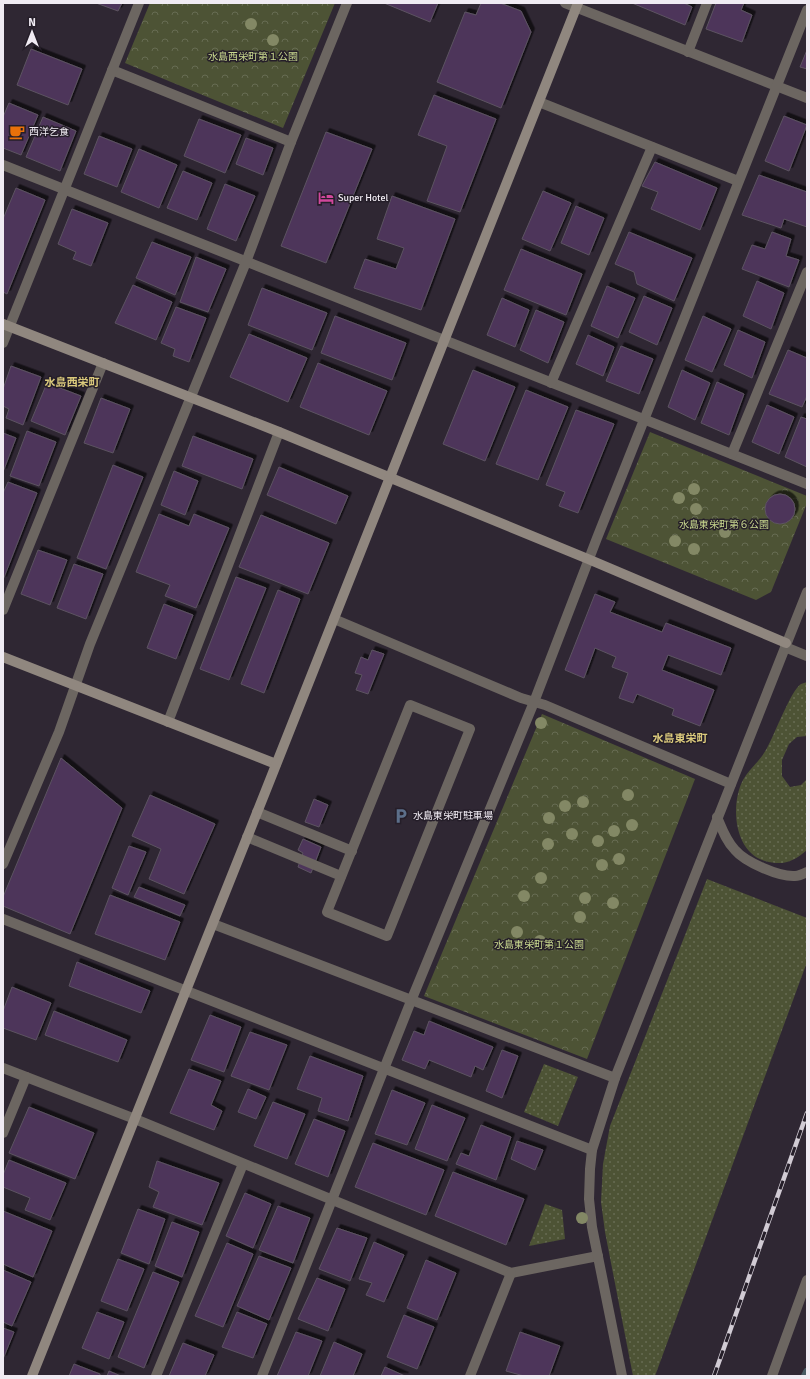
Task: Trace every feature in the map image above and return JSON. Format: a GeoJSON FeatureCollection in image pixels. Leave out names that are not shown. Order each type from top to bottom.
{"type":"FeatureCollection","features":[{"type":"Feature","properties":{"kind":"street"},"geometry":{"type":"LineString","coordinates":[[3,343],[6,325],[64,189],[140,3]]}},
{"type":"Feature","properties":{"kind":"street"},"geometry":{"type":"LineString","coordinates":[[3,864],[59,732],[90,644],[246,262],[291,142],[346,3]]}},
{"type":"Feature","properties":{"kind":"street"},"geometry":{"type":"LineString","coordinates":[[565,3],[577,5],[688,52],[807,98]]}},
{"type":"Feature","properties":{"kind":"street"},"geometry":{"type":"LineString","coordinates":[[688,52],[707,3]]}},
{"type":"Feature","properties":{"kind":"street"},"geometry":{"type":"LineString","coordinates":[[32,1376],[187,990],[577,5]]}},
{"type":"Feature","properties":{"kind":"street"},"geometry":{"type":"LineString","coordinates":[[262,1376],[411,1001],[534,702],[588,560],[807,10]]}},
{"type":"Feature","properties":{"kind":"street"},"geometry":{"type":"LineString","coordinates":[[112,70],[291,142]]}},
{"type":"Feature","properties":{"kind":"street"},"geometry":{"type":"LineString","coordinates":[[539,102],[738,181]]}},
{"type":"Feature","properties":{"kind":"street"},"geometry":{"type":"LineString","coordinates":[[551,383],[652,147]]}},
{"type":"Feature","properties":{"kind":"street"},"geometry":{"type":"LineString","coordinates":[[3,165],[807,484]]}},
{"type":"Feature","properties":{"kind":"street"},"geometry":{"type":"LineString","coordinates":[[732,454],[807,272]]}},
{"type":"Feature","properties":{"kind":"street"},"geometry":{"type":"LineString","coordinates":[[6,325],[279,432],[588,560],[786,645],[807,656]]}},
{"type":"Feature","properties":{"kind":"street"},"geometry":{"type":"LineString","coordinates":[[3,610],[103,363]]}},
{"type":"Feature","properties":{"kind":"street"},"geometry":{"type":"LineString","coordinates":[[168,722],[279,432]]}},
{"type":"Feature","properties":{"kind":"street"},"geometry":{"type":"LineString","coordinates":[[622,1376],[592,1227],[589,1198],[592,1150],[615,1078],[807,592]]}},
{"type":"Feature","properties":{"kind":"street"},"geometry":{"type":"LineString","coordinates":[[334,619],[521,698],[545,705],[730,784]]}},
{"type":"Feature","properties":{"kind":"street"},"geometry":{"type":"LineString","coordinates":[[3,657],[276,764]]}},
{"type":"Feature","properties":{"kind":"street"},"geometry":{"type":"LineString","coordinates":[[410,705],[470,729],[387,936],[327,912],[342,876],[410,705]]}},
{"type":"Feature","properties":{"kind":"street"},"geometry":{"type":"LineString","coordinates":[[257,812],[352,851]]}},
{"type":"Feature","properties":{"kind":"street"},"geometry":{"type":"LineString","coordinates":[[717,817],[728,841],[746,860],[778,873],[795,876],[807,872]]}},
{"type":"Feature","properties":{"kind":"street"},"geometry":{"type":"LineString","coordinates":[[247,837],[342,876]]}},
{"type":"Feature","properties":{"kind":"street"},"geometry":{"type":"LineString","coordinates":[[3,918],[592,1150]]}},
{"type":"Feature","properties":{"kind":"street"},"geometry":{"type":"LineString","coordinates":[[213,924],[615,1078]]}},
{"type":"Feature","properties":{"kind":"street"},"geometry":{"type":"LineString","coordinates":[[3,1068],[135,1119],[511,1274],[598,1256]]}},
{"type":"Feature","properties":{"kind":"street"},"geometry":{"type":"LineString","coordinates":[[3,1133],[26,1077]]}},
{"type":"Feature","properties":{"kind":"street"},"geometry":{"type":"LineString","coordinates":[[156,1376],[243,1164]]}},
{"type":"Feature","properties":{"kind":"street"},"geometry":{"type":"LineString","coordinates":[[470,1376],[511,1274]]}},
{"type":"Feature","properties":{"kind":"street"},"geometry":{"type":"LineString","coordinates":[[772,1376],[807,1280]]}},
{"type":"Feature","properties":{"kind":"green space","name":"水島西栄町第１公園"},"geometry":{"type":"Polygon","coordinates":[[[150,3],[335,3],[283,128],[125,63],[150,3]]]}},
{"type":"Feature","properties":{"kind":"green space","name":"水島東栄町第６公園"},"geometry":{"type":"Polygon","coordinates":[[[650,432],[807,496],[807,503],[771,592],[756,600],[606,539],[650,432]]]}},
{"type":"Feature","properties":{"kind":"green space"},"geometry":{"type":"Polygon","coordinates":[[[807,682],[807,736],[797,737],[789,744],[782,760],[782,776],[790,787],[801,785],[807,779],[807,850],[788,862],[777,863],[765,861],[755,856],[747,848],[741,838],[736,814],[739,790],[743,780],[765,752],[792,695],[801,684],[807,682]]]}},
{"type":"Feature","properties":{"kind":"green space","name":"水島東栄町第１公園"},"geometry":{"type":"Polygon","coordinates":[[[542,714],[695,779],[587,1059],[424,996],[542,714]]]}},
{"type":"Feature","properties":{"kind":"green space"},"geometry":{"type":"Polygon","coordinates":[[[707,879],[807,918],[807,962],[655,1376],[633,1376],[605,1232],[601,1202],[603,1164],[610,1126],[707,879]]]}},
{"type":"Feature","properties":{"kind":"green space"},"geometry":{"type":"Polygon","coordinates":[[[544,1064],[578,1077],[558,1126],[524,1112],[544,1064]]]}},
{"type":"Feature","properties":{"kind":"green space"},"geometry":{"type":"Polygon","coordinates":[[[545,1204],[562,1210],[565,1239],[529,1246],[545,1204]]]}},
{"type":"Feature","properties":{"kind":"building"},"geometry":{"type":"Polygon","coordinates":[[[96,3],[122,3],[118,11],[96,3]]]}},
{"type":"Feature","properties":{"kind":"building"},"geometry":{"type":"Polygon","coordinates":[[[384,3],[438,3],[430,22],[384,3]]]}},
{"type":"Feature","properties":{"kind":"building"},"geometry":{"type":"Polygon","coordinates":[[[481,3],[500,3],[521,11],[531,32],[501,108],[437,82],[465,12],[476,15],[481,3]]]}},
{"type":"Feature","properties":{"kind":"building"},"geometry":{"type":"Polygon","coordinates":[[[632,3],[684,3],[692,7],[685,25],[632,3]]]}},
{"type":"Feature","properties":{"kind":"building"},"geometry":{"type":"Polygon","coordinates":[[[716,3],[744,3],[741,10],[752,15],[742,42],[706,29],[716,3]]]}},
{"type":"Feature","properties":{"kind":"building"},"geometry":{"type":"Polygon","coordinates":[[[31,49],[82,69],[68,105],[17,85],[31,49]]]}},
{"type":"Feature","properties":{"kind":"building"},"geometry":{"type":"Polygon","coordinates":[[[807,50],[807,69],[800,67],[807,50]]]}},
{"type":"Feature","properties":{"kind":"building"},"geometry":{"type":"Polygon","coordinates":[[[434,95],[496,119],[460,212],[427,201],[447,146],[418,135],[434,95]]]}},
{"type":"Feature","properties":{"kind":"building"},"geometry":{"type":"Polygon","coordinates":[[[9,103],[38,115],[21,155],[3,148],[3,117],[9,103]]]}},
{"type":"Feature","properties":{"kind":"building"},"geometry":{"type":"Polygon","coordinates":[[[784,116],[807,125],[789,171],[765,161],[784,116]]]}},
{"type":"Feature","properties":{"kind":"building"},"geometry":{"type":"Polygon","coordinates":[[[43,117],[76,131],[60,171],[26,157],[43,117]]]}},
{"type":"Feature","properties":{"kind":"building"},"geometry":{"type":"Polygon","coordinates":[[[199,119],[241,135],[225,173],[184,156],[199,119]]]}},
{"type":"Feature","properties":{"kind":"building","name":"Super Hotel"},"geometry":{"type":"Polygon","coordinates":[[[326,132],[372,149],[326,263],[281,246],[326,132]]]}},
{"type":"Feature","properties":{"kind":"building"},"geometry":{"type":"Polygon","coordinates":[[[99,136],[132,149],[117,187],[84,174],[99,136]]]}},
{"type":"Feature","properties":{"kind":"building"},"geometry":{"type":"Polygon","coordinates":[[[246,138],[273,148],[263,175],[236,164],[246,138]]]}},
{"type":"Feature","properties":{"kind":"building"},"geometry":{"type":"Polygon","coordinates":[[[139,149],[177,165],[159,208],[121,192],[139,149]]]}},
{"type":"Feature","properties":{"kind":"building"},"geometry":{"type":"Polygon","coordinates":[[[655,162],[717,188],[700,230],[651,209],[658,192],[642,186],[655,162]]]}},
{"type":"Feature","properties":{"kind":"building"},"geometry":{"type":"Polygon","coordinates":[[[183,171],[212,183],[197,220],[167,208],[183,171]]]}},
{"type":"Feature","properties":{"kind":"building"},"geometry":{"type":"Polygon","coordinates":[[[759,175],[807,192],[807,227],[784,219],[781,228],[742,215],[759,175]]]}},
{"type":"Feature","properties":{"kind":"building"},"geometry":{"type":"Polygon","coordinates":[[[225,184],[255,196],[236,241],[207,229],[225,184]]]}},
{"type":"Feature","properties":{"kind":"building"},"geometry":{"type":"Polygon","coordinates":[[[16,188],[45,200],[7,294],[3,292],[3,219],[16,188]]]}},
{"type":"Feature","properties":{"kind":"building"},"geometry":{"type":"Polygon","coordinates":[[[543,191],[571,203],[550,251],[522,239],[543,191]]]}},
{"type":"Feature","properties":{"kind":"building"},"geometry":{"type":"Polygon","coordinates":[[[392,196],[455,219],[421,310],[354,288],[365,259],[396,269],[404,248],[377,239],[392,196]]]}},
{"type":"Feature","properties":{"kind":"building"},"geometry":{"type":"Polygon","coordinates":[[[576,206],[604,218],[589,255],[561,243],[576,206]]]}},
{"type":"Feature","properties":{"kind":"building"},"geometry":{"type":"Polygon","coordinates":[[[72,209],[108,223],[91,266],[73,259],[76,252],[58,244],[72,209]]]}},
{"type":"Feature","properties":{"kind":"building"},"geometry":{"type":"Polygon","coordinates":[[[629,232],[692,258],[674,301],[637,284],[634,272],[615,264],[629,232]]]}},
{"type":"Feature","properties":{"kind":"building"},"geometry":{"type":"Polygon","coordinates":[[[772,232],[791,239],[786,256],[799,260],[789,287],[742,269],[752,245],[765,249],[772,232]]]}},
{"type":"Feature","properties":{"kind":"building"},"geometry":{"type":"Polygon","coordinates":[[[152,242],[191,257],[175,295],[136,278],[152,242]]]}},
{"type":"Feature","properties":{"kind":"building"},"geometry":{"type":"Polygon","coordinates":[[[521,249],[582,274],[566,315],[504,290],[521,249]]]}},
{"type":"Feature","properties":{"kind":"building"},"geometry":{"type":"Polygon","coordinates":[[[196,257],[226,269],[208,312],[180,302],[196,257]]]}},
{"type":"Feature","properties":{"kind":"building"},"geometry":{"type":"Polygon","coordinates":[[[757,281],[784,293],[771,329],[743,316],[757,281]]]}},
{"type":"Feature","properties":{"kind":"building"},"geometry":{"type":"Polygon","coordinates":[[[133,285],[172,302],[156,340],[115,323],[133,285]]]}},
{"type":"Feature","properties":{"kind":"building"},"geometry":{"type":"Polygon","coordinates":[[[607,286],[635,298],[618,338],[591,326],[607,286]]]}},
{"type":"Feature","properties":{"kind":"building"},"geometry":{"type":"Polygon","coordinates":[[[262,288],[327,313],[312,350],[248,325],[262,288]]]}},
{"type":"Feature","properties":{"kind":"building"},"geometry":{"type":"Polygon","coordinates":[[[644,296],[672,308],[657,345],[629,332],[644,296]]]}},
{"type":"Feature","properties":{"kind":"building"},"geometry":{"type":"Polygon","coordinates":[[[502,298],[529,310],[515,347],[487,335],[502,298]]]}},
{"type":"Feature","properties":{"kind":"building"},"geometry":{"type":"Polygon","coordinates":[[[176,307],[206,318],[189,362],[173,356],[175,349],[161,343],[176,307]]]}},
{"type":"Feature","properties":{"kind":"building"},"geometry":{"type":"Polygon","coordinates":[[[536,310],[564,322],[548,363],[520,350],[536,310]]]}},
{"type":"Feature","properties":{"kind":"building"},"geometry":{"type":"Polygon","coordinates":[[[335,316],[406,343],[392,380],[321,353],[335,316]]]}},
{"type":"Feature","properties":{"kind":"building"},"geometry":{"type":"Polygon","coordinates":[[[703,316],[731,329],[712,372],[685,360],[703,316]]]}},
{"type":"Feature","properties":{"kind":"building"},"geometry":{"type":"Polygon","coordinates":[[[738,330],[765,342],[752,378],[724,365],[738,330]]]}},
{"type":"Feature","properties":{"kind":"building"},"geometry":{"type":"Polygon","coordinates":[[[249,334],[307,358],[288,402],[230,377],[249,334]]]}},
{"type":"Feature","properties":{"kind":"building"},"geometry":{"type":"Polygon","coordinates":[[[588,335],[614,347],[603,376],[576,364],[588,335]]]}},
{"type":"Feature","properties":{"kind":"building"},"geometry":{"type":"Polygon","coordinates":[[[621,346],[653,359],[639,394],[606,381],[621,346]]]}},
{"type":"Feature","properties":{"kind":"building"},"geometry":{"type":"Polygon","coordinates":[[[788,350],[807,358],[807,396],[802,407],[769,394],[788,350]]]}},
{"type":"Feature","properties":{"kind":"building"},"geometry":{"type":"Polygon","coordinates":[[[318,363],[387,391],[369,435],[300,407],[318,363]]]}},
{"type":"Feature","properties":{"kind":"building"},"geometry":{"type":"Polygon","coordinates":[[[11,366],[41,377],[23,425],[6,418],[9,409],[3,406],[3,389],[11,366]]]}},
{"type":"Feature","properties":{"kind":"building"},"geometry":{"type":"Polygon","coordinates":[[[473,370],[515,387],[485,461],[443,444],[473,370]]]}},
{"type":"Feature","properties":{"kind":"building"},"geometry":{"type":"Polygon","coordinates":[[[682,370],[710,383],[695,420],[668,407],[682,370]]]}},
{"type":"Feature","properties":{"kind":"building"},"geometry":{"type":"Polygon","coordinates":[[[717,382],[744,394],[729,435],[701,423],[717,382]]]}},
{"type":"Feature","properties":{"kind":"building"},"geometry":{"type":"Polygon","coordinates":[[[47,383],[81,396],[65,435],[31,421],[47,383]]]}},
{"type":"Feature","properties":{"kind":"building"},"geometry":{"type":"Polygon","coordinates":[[[526,390],[568,407],[538,480],[496,464],[526,390]]]}},
{"type":"Feature","properties":{"kind":"building"},"geometry":{"type":"Polygon","coordinates":[[[101,398],[130,409],[113,453],[84,443],[101,398]]]}},
{"type":"Feature","properties":{"kind":"building"},"geometry":{"type":"Polygon","coordinates":[[[767,405],[794,417],[779,454],[752,442],[767,405]]]}},
{"type":"Feature","properties":{"kind":"building"},"geometry":{"type":"Polygon","coordinates":[[[576,410],[614,424],[578,513],[559,506],[565,492],[546,485],[576,410]]]}},
{"type":"Feature","properties":{"kind":"building"},"geometry":{"type":"Polygon","coordinates":[[[801,417],[807,419],[807,467],[785,457],[801,417]]]}},
{"type":"Feature","properties":{"kind":"building"},"geometry":{"type":"Polygon","coordinates":[[[27,431],[56,442],[39,486],[10,476],[27,431]]]}},
{"type":"Feature","properties":{"kind":"building"},"geometry":{"type":"Polygon","coordinates":[[[3,433],[16,438],[3,472],[3,433]]]}},
{"type":"Feature","properties":{"kind":"building"},"geometry":{"type":"Polygon","coordinates":[[[193,436],[253,459],[242,489],[182,466],[193,436]]]}},
{"type":"Feature","properties":{"kind":"building"},"geometry":{"type":"Polygon","coordinates":[[[113,465],[143,477],[106,569],[77,558],[113,465]]]}},
{"type":"Feature","properties":{"kind":"building"},"geometry":{"type":"Polygon","coordinates":[[[279,467],[348,496],[336,524],[267,495],[279,467]]]}},
{"type":"Feature","properties":{"kind":"building"},"geometry":{"type":"Polygon","coordinates":[[[174,471],[198,481],[185,515],[161,505],[174,471]]]}},
{"type":"Feature","properties":{"kind":"building"},"geometry":{"type":"Polygon","coordinates":[[[8,482],[37,493],[3,580],[3,493],[8,482]]]}},
{"type":"Feature","properties":{"kind":"building"},"geometry":{"type":"Polygon","coordinates":[[[780,494],[790,499],[795,509],[790,519],[780,524],[770,519],[765,509],[770,499],[780,494]]]}},
{"type":"Feature","properties":{"kind":"building"},"geometry":{"type":"Polygon","coordinates":[[[159,514],[189,526],[194,514],[229,528],[196,608],[165,596],[170,585],[136,572],[159,514]]]}},
{"type":"Feature","properties":{"kind":"building"},"geometry":{"type":"Polygon","coordinates":[[[261,515],[329,543],[308,594],[239,567],[261,515]]]}},
{"type":"Feature","properties":{"kind":"building"},"geometry":{"type":"Polygon","coordinates":[[[38,550],[67,560],[50,605],[21,594],[38,550]]]}},
{"type":"Feature","properties":{"kind":"building"},"geometry":{"type":"Polygon","coordinates":[[[74,564],[103,574],[86,619],[57,608],[74,564]]]}},
{"type":"Feature","properties":{"kind":"building"},"geometry":{"type":"Polygon","coordinates":[[[236,577],[266,588],[229,680],[200,669],[236,577]]]}},
{"type":"Feature","properties":{"kind":"building"},"geometry":{"type":"Polygon","coordinates":[[[278,590],[300,599],[264,693],[241,684],[278,590]]]}},
{"type":"Feature","properties":{"kind":"building"},"geometry":{"type":"Polygon","coordinates":[[[595,594],[615,602],[610,612],[662,632],[666,623],[731,648],[721,675],[668,655],[662,670],[714,690],[700,726],[672,715],[674,709],[637,694],[633,703],[619,698],[628,673],[612,667],[616,657],[595,648],[584,678],[565,670],[595,594]]]}},
{"type":"Feature","properties":{"kind":"building"},"geometry":{"type":"Polygon","coordinates":[[[164,604],[193,615],[176,659],[147,648],[164,604]]]}},
{"type":"Feature","properties":{"kind":"building"},"geometry":{"type":"Polygon","coordinates":[[[372,650],[384,654],[368,694],[356,690],[362,675],[355,673],[361,657],[368,660],[372,650]]]}},
{"type":"Feature","properties":{"kind":"building"},"geometry":{"type":"Polygon","coordinates":[[[61,758],[122,808],[70,934],[3,906],[3,897],[61,758]]]}},
{"type":"Feature","properties":{"kind":"building"},"geometry":{"type":"Polygon","coordinates":[[[150,795],[215,824],[184,894],[149,879],[161,849],[132,836],[150,795]]]}},
{"type":"Feature","properties":{"kind":"building"},"geometry":{"type":"Polygon","coordinates":[[[314,799],[328,805],[319,827],[305,822],[314,799]]]}},
{"type":"Feature","properties":{"kind":"building"},"geometry":{"type":"Polygon","coordinates":[[[303,839],[321,847],[311,873],[298,867],[303,853],[298,850],[303,839]]]}},
{"type":"Feature","properties":{"kind":"building"},"geometry":{"type":"Polygon","coordinates":[[[129,846],[146,852],[128,895],[112,888],[129,846]]]}},
{"type":"Feature","properties":{"kind":"building"},"geometry":{"type":"Polygon","coordinates":[[[139,887],[185,905],[180,916],[134,897],[139,887]]]}},
{"type":"Feature","properties":{"kind":"building"},"geometry":{"type":"Polygon","coordinates":[[[110,895],[180,922],[165,960],[95,934],[110,895]]]}},
{"type":"Feature","properties":{"kind":"building"},"geometry":{"type":"Polygon","coordinates":[[[77,962],[150,991],[141,1013],[69,986],[77,962]]]}},
{"type":"Feature","properties":{"kind":"building"},"geometry":{"type":"Polygon","coordinates":[[[12,987],[51,1003],[36,1040],[3,1028],[3,1011],[12,987]]]}},
{"type":"Feature","properties":{"kind":"building"},"geometry":{"type":"Polygon","coordinates":[[[54,1011],[127,1040],[118,1062],[45,1035],[54,1011]]]}},
{"type":"Feature","properties":{"kind":"building"},"geometry":{"type":"Polygon","coordinates":[[[210,1015],[241,1027],[224,1072],[191,1060],[210,1015]]]}},
{"type":"Feature","properties":{"kind":"building"},"geometry":{"type":"Polygon","coordinates":[[[429,1021],[493,1047],[483,1070],[475,1066],[471,1077],[429,1060],[425,1069],[402,1060],[414,1031],[424,1035],[429,1021]]]}},
{"type":"Feature","properties":{"kind":"building"},"geometry":{"type":"Polygon","coordinates":[[[250,1032],[287,1045],[269,1090],[231,1076],[250,1032]]]}},
{"type":"Feature","properties":{"kind":"building"},"geometry":{"type":"Polygon","coordinates":[[[502,1050],[518,1056],[502,1098],[486,1091],[502,1050]]]}},
{"type":"Feature","properties":{"kind":"building"},"geometry":{"type":"Polygon","coordinates":[[[310,1056],[363,1076],[348,1121],[318,1111],[322,1098],[297,1089],[310,1056]]]}},
{"type":"Feature","properties":{"kind":"building"},"geometry":{"type":"Polygon","coordinates":[[[189,1069],[221,1081],[211,1105],[222,1111],[214,1130],[170,1113],[189,1069]]]}},
{"type":"Feature","properties":{"kind":"building"},"geometry":{"type":"Polygon","coordinates":[[[248,1089],[266,1097],[256,1119],[238,1112],[248,1089]]]}},
{"type":"Feature","properties":{"kind":"building"},"geometry":{"type":"Polygon","coordinates":[[[392,1090],[425,1103],[407,1145],[375,1134],[392,1090]]]}},
{"type":"Feature","properties":{"kind":"building"},"geometry":{"type":"Polygon","coordinates":[[[273,1102],[305,1114],[287,1159],[254,1146],[273,1102]]]}},
{"type":"Feature","properties":{"kind":"building"},"geometry":{"type":"Polygon","coordinates":[[[432,1105],[465,1118],[447,1161],[415,1149],[432,1105]]]}},
{"type":"Feature","properties":{"kind":"building"},"geometry":{"type":"Polygon","coordinates":[[[29,1107],[94,1133],[75,1179],[9,1153],[29,1107]]]}},
{"type":"Feature","properties":{"kind":"building"},"geometry":{"type":"Polygon","coordinates":[[[314,1119],[345,1131],[328,1177],[295,1164],[314,1119]]]}},
{"type":"Feature","properties":{"kind":"building"},"geometry":{"type":"Polygon","coordinates":[[[481,1125],[511,1137],[496,1180],[456,1164],[461,1153],[469,1156],[481,1125]]]}},
{"type":"Feature","properties":{"kind":"building"},"geometry":{"type":"Polygon","coordinates":[[[517,1141],[543,1150],[535,1170],[511,1159],[517,1141]]]}},
{"type":"Feature","properties":{"kind":"building"},"geometry":{"type":"Polygon","coordinates":[[[373,1143],[444,1170],[426,1215],[355,1187],[373,1143]]]}},
{"type":"Feature","properties":{"kind":"building"},"geometry":{"type":"Polygon","coordinates":[[[9,1160],[66,1183],[50,1220],[25,1210],[30,1198],[3,1187],[3,1175],[9,1160]]]}},
{"type":"Feature","properties":{"kind":"building"},"geometry":{"type":"Polygon","coordinates":[[[157,1161],[219,1183],[202,1225],[153,1207],[159,1192],[149,1187],[157,1161]]]}},
{"type":"Feature","properties":{"kind":"building"},"geometry":{"type":"Polygon","coordinates":[[[453,1172],[524,1199],[506,1245],[435,1216],[453,1172]]]}},
{"type":"Feature","properties":{"kind":"building"},"geometry":{"type":"Polygon","coordinates":[[[245,1193],[271,1204],[253,1248],[226,1236],[245,1193]]]}},
{"type":"Feature","properties":{"kind":"building"},"geometry":{"type":"Polygon","coordinates":[[[278,1206],[310,1218],[293,1263],[259,1250],[278,1206]]]}},
{"type":"Feature","properties":{"kind":"building"},"geometry":{"type":"Polygon","coordinates":[[[138,1209],[165,1219],[149,1264],[121,1253],[138,1209]]]}},
{"type":"Feature","properties":{"kind":"building"},"geometry":{"type":"Polygon","coordinates":[[[3,1211],[52,1231],[33,1277],[3,1264],[3,1211]]]}},
{"type":"Feature","properties":{"kind":"building"},"geometry":{"type":"Polygon","coordinates":[[[172,1222],[199,1232],[182,1277],[155,1266],[172,1222]]]}},
{"type":"Feature","properties":{"kind":"building"},"geometry":{"type":"Polygon","coordinates":[[[337,1228],[367,1238],[350,1281],[319,1269],[337,1228]]]}},
{"type":"Feature","properties":{"kind":"building"},"geometry":{"type":"Polygon","coordinates":[[[374,1242],[404,1255],[384,1302],[366,1295],[372,1283],[359,1279],[374,1242]]]}},
{"type":"Feature","properties":{"kind":"building"},"geometry":{"type":"Polygon","coordinates":[[[227,1243],[253,1254],[223,1327],[195,1316],[227,1243]]]}},
{"type":"Feature","properties":{"kind":"building"},"geometry":{"type":"Polygon","coordinates":[[[259,1256],[291,1268],[269,1320],[237,1306],[259,1256]]]}},
{"type":"Feature","properties":{"kind":"building"},"geometry":{"type":"Polygon","coordinates":[[[118,1259],[144,1269],[127,1311],[101,1301],[118,1259]]]}},
{"type":"Feature","properties":{"kind":"building"},"geometry":{"type":"Polygon","coordinates":[[[426,1260],[456,1273],[437,1320],[407,1308],[426,1260]]]}},
{"type":"Feature","properties":{"kind":"building"},"geometry":{"type":"Polygon","coordinates":[[[3,1270],[31,1282],[12,1326],[3,1322],[3,1270]]]}},
{"type":"Feature","properties":{"kind":"building"},"geometry":{"type":"Polygon","coordinates":[[[153,1272],[179,1282],[144,1368],[118,1357],[153,1272]]]}},
{"type":"Feature","properties":{"kind":"building"},"geometry":{"type":"Polygon","coordinates":[[[317,1278],[345,1289],[328,1331],[298,1319],[317,1278]]]}},
{"type":"Feature","properties":{"kind":"building"},"geometry":{"type":"Polygon","coordinates":[[[97,1312],[124,1322],[109,1359],[82,1348],[97,1312]]]}},
{"type":"Feature","properties":{"kind":"building"},"geometry":{"type":"Polygon","coordinates":[[[237,1312],[267,1324],[253,1358],[222,1347],[237,1312]]]}},
{"type":"Feature","properties":{"kind":"building"},"geometry":{"type":"Polygon","coordinates":[[[404,1315],[434,1327],[417,1369],[387,1357],[404,1315]]]}},
{"type":"Feature","properties":{"kind":"building"},"geometry":{"type":"Polygon","coordinates":[[[3,1328],[14,1332],[3,1359],[3,1328]]]}},
{"type":"Feature","properties":{"kind":"building"},"geometry":{"type":"Polygon","coordinates":[[[296,1332],[322,1341],[308,1376],[277,1376],[296,1332]]]}},
{"type":"Feature","properties":{"kind":"building"},"geometry":{"type":"Polygon","coordinates":[[[520,1332],[560,1346],[549,1376],[524,1376],[506,1371],[520,1332]]]}},
{"type":"Feature","properties":{"kind":"building"},"geometry":{"type":"Polygon","coordinates":[[[334,1342],[362,1354],[353,1376],[320,1376],[334,1342]]]}},
{"type":"Feature","properties":{"kind":"building"},"geometry":{"type":"Polygon","coordinates":[[[183,1343],[214,1355],[205,1376],[169,1376],[183,1343]]]}},
{"type":"Feature","properties":{"kind":"building"},"geometry":{"type":"Polygon","coordinates":[[[74,1364],[100,1374],[100,1376],[69,1376],[74,1364]]]}},
{"type":"Feature","properties":{"kind":"building"},"geometry":{"type":"Polygon","coordinates":[[[385,1367],[405,1376],[381,1376],[385,1367]]]}},
{"type":"Feature","properties":{"kind":"building"},"geometry":{"type":"Polygon","coordinates":[[[109,1371],[121,1376],[107,1376],[109,1371]]]}},
{"type":"Feature","properties":{"kind":"waterway"},"geometry":{"type":"LineString","coordinates":[[805,1376],[807,1372]]}},
{"type":"Feature","properties":{"kind":"railway"},"geometry":{"type":"LineString","coordinates":[[714,1376],[807,1113]]}},
{"type":"Feature","properties":{"kind":"place","name":"西洋乞食"},"geometry":{"type":"Point","coordinates":[17,132]}},
{"type":"Feature","properties":{"kind":"place","name":"Super Hotel"},"geometry":{"type":"Point","coordinates":[326,198]}},
{"type":"Feature","properties":{"kind":"place","name":"水島東栄町駐車場"},"geometry":{"type":"Point","coordinates":[401,816]}},
{"type":"Feature","properties":{"kind":"district","name":"水島西栄町"},"geometry":{"type":"Point","coordinates":[72,382]}},
{"type":"Feature","properties":{"kind":"district","name":"水島東栄町"},"geometry":{"type":"Point","coordinates":[680,738]}}]}
